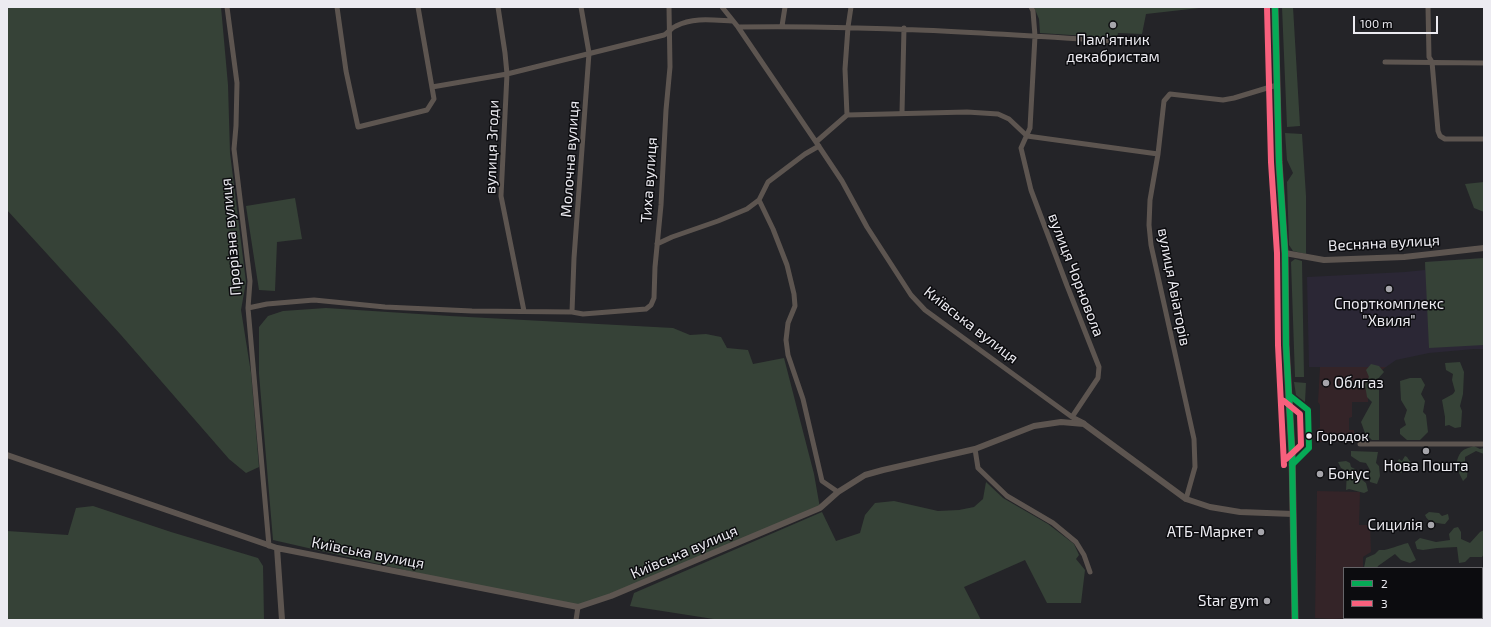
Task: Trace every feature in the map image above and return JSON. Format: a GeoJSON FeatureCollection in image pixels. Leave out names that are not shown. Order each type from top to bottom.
{"type":"FeatureCollection","features":[{"type":"Feature","properties":{"kind":"main road"},"geometry":{"type":"LineString","coordinates":[[1276,7],[1279,162],[1285,253],[1286,345],[1292,453],[1295,620]]}},
{"type":"Feature","properties":{"kind":"street","name":"Прорізна вулиця"},"geometry":{"type":"LineString","coordinates":[[227,7],[237,83],[234,149],[250,281],[248,308],[267,304],[314,300],[418,309],[472,311],[572,312],[583,314],[646,309],[651,305],[654,298],[654,267],[657,244]]}},
{"type":"Feature","properties":{"kind":"street"},"geometry":{"type":"LineString","coordinates":[[337,7],[346,70],[358,127],[427,110],[434,99],[418,7]]}},
{"type":"Feature","properties":{"kind":"street","name":"вулиця Згоди"},"geometry":{"type":"LineString","coordinates":[[498,7],[506,53],[507,74],[501,196],[524,311]]}},
{"type":"Feature","properties":{"kind":"street","name":"Молочна вулиця"},"geometry":{"type":"LineString","coordinates":[[572,312],[574,258],[589,53],[581,7]]}},
{"type":"Feature","properties":{"kind":"street","name":"Тиха вулиця"},"geometry":{"type":"LineString","coordinates":[[669,7],[670,67],[657,244],[740,212],[759,200]]}},
{"type":"Feature","properties":{"kind":"street","name":"Київська вулиця"},"geometry":{"type":"LineString","coordinates":[[722,7],[738,27],[818,144],[842,181],[867,227],[911,295],[925,310],[1072,417],[1084,424],[1186,500],[1210,507],[1240,512],[1293,514]]}},
{"type":"Feature","properties":{"kind":"street"},"geometry":{"type":"LineString","coordinates":[[782,26],[786,7]]}},
{"type":"Feature","properties":{"kind":"street"},"geometry":{"type":"LineString","coordinates":[[847,115],[845,69],[851,7]]}},
{"type":"Feature","properties":{"kind":"street","name":"вулиця Чорновола"},"geometry":{"type":"LineString","coordinates":[[1031,7],[1033,11],[1035,36],[1030,128],[1021,148],[1031,190],[1099,367],[1098,378],[1072,417]]}},
{"type":"Feature","properties":{"kind":"street"},"geometry":{"type":"LineString","coordinates":[[1428,7],[1430,57],[1432,62],[1438,131],[1440,136],[1445,139],[1484,139]]}},
{"type":"Feature","properties":{"kind":"street"},"geometry":{"type":"LineString","coordinates":[[432,87],[507,74],[664,35],[670,30],[687,22],[700,20],[732,21]]}},
{"type":"Feature","properties":{"kind":"street"},"geometry":{"type":"LineString","coordinates":[[738,27],[782,26],[904,28],[1113,41]]}},
{"type":"Feature","properties":{"kind":"street"},"geometry":{"type":"LineString","coordinates":[[902,114],[904,28]]}},
{"type":"Feature","properties":{"kind":"street"},"geometry":{"type":"LineString","coordinates":[[1385,62],[1484,62]]}},
{"type":"Feature","properties":{"kind":"street","name":"вулиця Авіаторів"},"geometry":{"type":"LineString","coordinates":[[1186,500],[1195,467],[1194,439],[1151,245],[1149,225],[1150,200],[1158,154],[1164,101],[1170,94],[1223,100],[1277,85]]}},
{"type":"Feature","properties":{"kind":"street"},"geometry":{"type":"LineString","coordinates":[[838,492],[822,481],[803,399],[788,355],[786,340],[787,329],[795,306],[794,294],[787,265],[776,236],[759,200],[768,182],[818,144],[847,115],[967,112],[998,114],[1009,119],[1027,136],[1158,154]]}},
{"type":"Feature","properties":{"kind":"street","name":"Весняна вулиця"},"geometry":{"type":"LineString","coordinates":[[1285,253],[1324,260],[1404,257],[1484,248]]}},
{"type":"Feature","properties":{"kind":"street"},"geometry":{"type":"LineString","coordinates":[[248,308],[269,546]]}},
{"type":"Feature","properties":{"kind":"street","name":"Київська вулиця"},"geometry":{"type":"LineString","coordinates":[[7,455],[269,546],[578,607],[611,596],[820,508],[838,492],[865,475],[975,449],[1034,426],[1061,422],[1084,424]]}},
{"type":"Feature","properties":{"kind":"street"},"geometry":{"type":"LineString","coordinates":[[1360,444],[1484,444]]}},
{"type":"Feature","properties":{"kind":"street"},"geometry":{"type":"LineString","coordinates":[[975,449],[978,468],[1005,495],[1053,523],[1076,542],[1084,556],[1090,572]]}},
{"type":"Feature","properties":{"kind":"street"},"geometry":{"type":"LineString","coordinates":[[278,548],[282,620]]}},
{"type":"Feature","properties":{"kind":"street"},"geometry":{"type":"LineString","coordinates":[[576,620],[578,607]]}},
{"type":"Feature","properties":{"kind":"shaded area"},"geometry":{"type":"Polygon","coordinates":[[[1484,258],[1484,349],[1429,353],[1396,360],[1386,367],[1309,367],[1307,277],[1425,270],[1425,262],[1484,258]]]}},
{"type":"Feature","properties":{"kind":"shaded area"},"geometry":{"type":"Polygon","coordinates":[[[1320,367],[1386,367],[1368,381],[1368,402],[1352,402],[1352,417],[1349,418],[1349,430],[1354,430],[1354,441],[1318,442],[1317,429],[1320,428],[1320,405],[1318,402],[1320,367]]]}},
{"type":"Feature","properties":{"kind":"shaded area"},"geometry":{"type":"Polygon","coordinates":[[[1317,491],[1360,492],[1359,525],[1370,525],[1371,552],[1363,557],[1363,567],[1343,567],[1343,619],[1315,618],[1317,491]]]}},
{"type":"Feature","properties":{"kind":"green space"},"geometry":{"type":"Polygon","coordinates":[[[7,7],[221,7],[228,85],[230,153],[246,282],[241,310],[251,373],[259,467],[246,473],[229,459],[121,335],[7,210],[7,7]]]}},
{"type":"Feature","properties":{"kind":"green space"},"geometry":{"type":"Polygon","coordinates":[[[1034,7],[1208,7],[1146,14],[1142,34],[1118,33],[1117,38],[1040,33],[1039,19],[1034,7]]]}},
{"type":"Feature","properties":{"kind":"green space"},"geometry":{"type":"Polygon","coordinates":[[[1282,7],[1293,7],[1300,126],[1287,127],[1282,7]]]}},
{"type":"Feature","properties":{"kind":"green space"},"geometry":{"type":"Polygon","coordinates":[[[1285,133],[1302,134],[1306,196],[1306,254],[1293,251],[1289,245],[1287,182],[1293,173],[1287,160],[1285,133]]]}},
{"type":"Feature","properties":{"kind":"green space"},"geometry":{"type":"Polygon","coordinates":[[[1484,182],[1484,212],[1474,208],[1465,184],[1484,182]]]}},
{"type":"Feature","properties":{"kind":"green space"},"geometry":{"type":"Polygon","coordinates":[[[295,198],[302,239],[277,242],[275,291],[259,290],[246,206],[295,198]]]}},
{"type":"Feature","properties":{"kind":"green space"},"geometry":{"type":"Polygon","coordinates":[[[1484,258],[1484,345],[1429,348],[1425,262],[1484,258]]]}},
{"type":"Feature","properties":{"kind":"green space"},"geometry":{"type":"Polygon","coordinates":[[[1295,259],[1302,261],[1304,377],[1295,377],[1291,262],[1295,259]]]}},
{"type":"Feature","properties":{"kind":"green space"},"geometry":{"type":"Polygon","coordinates":[[[326,308],[673,328],[690,335],[706,334],[721,337],[727,348],[748,350],[753,364],[784,358],[814,474],[820,508],[578,607],[554,604],[273,540],[259,374],[259,327],[268,316],[283,311],[326,308]]]}},
{"type":"Feature","properties":{"kind":"green space"},"geometry":{"type":"Polygon","coordinates":[[[1460,362],[1464,372],[1463,394],[1460,406],[1462,411],[1461,427],[1455,428],[1449,425],[1445,426],[1442,400],[1453,394],[1455,391],[1452,380],[1453,374],[1446,370],[1445,363],[1460,362]]]}},
{"type":"Feature","properties":{"kind":"green space"},"geometry":{"type":"Polygon","coordinates":[[[1371,364],[1379,366],[1384,372],[1376,381],[1379,384],[1379,440],[1372,440],[1365,433],[1361,422],[1372,402],[1367,397],[1365,385],[1369,377],[1366,370],[1371,364]]]}},
{"type":"Feature","properties":{"kind":"green space"},"geometry":{"type":"Polygon","coordinates":[[[1410,378],[1421,378],[1425,385],[1421,394],[1425,401],[1423,412],[1426,415],[1428,432],[1420,440],[1407,440],[1400,434],[1400,429],[1406,425],[1404,419],[1407,410],[1401,400],[1400,381],[1410,378]]]}},
{"type":"Feature","properties":{"kind":"green space"},"geometry":{"type":"Polygon","coordinates":[[[1294,382],[1306,383],[1305,402],[1296,395],[1294,382]]]}},
{"type":"Feature","properties":{"kind":"green space"},"geometry":{"type":"Polygon","coordinates":[[[1474,446],[1480,449],[1484,448],[1484,454],[1476,451],[1465,457],[1465,462],[1468,466],[1467,477],[1463,481],[1459,473],[1460,469],[1456,464],[1462,452],[1474,446]]]}},
{"type":"Feature","properties":{"kind":"green space"},"geometry":{"type":"Polygon","coordinates":[[[1351,451],[1378,452],[1376,463],[1379,466],[1380,476],[1377,484],[1370,482],[1370,470],[1366,463],[1360,462],[1351,456],[1351,451]]]}},
{"type":"Feature","properties":{"kind":"green space"},"geometry":{"type":"Polygon","coordinates":[[[1405,456],[1411,463],[1406,466],[1401,473],[1394,466],[1399,459],[1402,461],[1405,456]]]}},
{"type":"Feature","properties":{"kind":"green space"},"geometry":{"type":"Polygon","coordinates":[[[1346,461],[1350,463],[1351,467],[1357,470],[1357,476],[1366,483],[1368,491],[1364,493],[1349,489],[1346,490],[1347,471],[1341,468],[1338,462],[1346,461]]]}},
{"type":"Feature","properties":{"kind":"green space"},"geometry":{"type":"Polygon","coordinates":[[[986,482],[1003,498],[1048,524],[1074,544],[1079,555],[1076,559],[1085,570],[1081,603],[1047,603],[1025,560],[964,587],[981,620],[720,620],[630,606],[634,593],[822,512],[836,541],[860,533],[865,515],[875,503],[894,501],[938,511],[959,510],[974,507],[983,499],[986,482]]]}},
{"type":"Feature","properties":{"kind":"green space"},"geometry":{"type":"Polygon","coordinates":[[[93,506],[171,532],[258,558],[263,566],[264,620],[7,620],[7,531],[68,535],[76,508],[93,506]]]}},
{"type":"Feature","properties":{"kind":"green space"},"geometry":{"type":"Polygon","coordinates":[[[1429,512],[1439,513],[1442,516],[1448,514],[1449,519],[1445,524],[1433,522],[1426,518],[1425,515],[1429,512]]]}},
{"type":"Feature","properties":{"kind":"green space"},"geometry":{"type":"Polygon","coordinates":[[[1458,527],[1461,532],[1461,539],[1470,543],[1480,532],[1484,530],[1484,554],[1482,557],[1470,557],[1465,562],[1459,563],[1457,547],[1423,550],[1417,549],[1415,542],[1420,538],[1436,542],[1450,540],[1449,534],[1454,528],[1458,527]]]}},
{"type":"Feature","properties":{"kind":"green space"},"geometry":{"type":"Polygon","coordinates":[[[1408,543],[1416,560],[1410,563],[1401,560],[1395,554],[1378,567],[1364,567],[1366,558],[1375,554],[1379,550],[1389,549],[1408,543]]]}},
{"type":"Feature","properties":{"kind":"transit line","name":"3"},"geometry":{"type":"LineString","coordinates":[[1267,7],[1271,162],[1277,253],[1278,345],[1284,465]]}},
{"type":"Feature","properties":{"kind":"transit line","name":"2"},"geometry":{"type":"LineString","coordinates":[[1275,7],[1279,162],[1285,253],[1286,345],[1292,453],[1295,620]]}},
{"type":"Feature","properties":{"kind":"transit line","name":"2"},"geometry":{"type":"LineString","coordinates":[[1289,395],[1308,410],[1309,448],[1292,465]]}},
{"type":"Feature","properties":{"kind":"transit line","name":"3"},"geometry":{"type":"LineString","coordinates":[[1284,401],[1300,414],[1301,445],[1286,459]]}},
{"type":"Feature","properties":{"kind":"place","name":"Пам'ятник декабристам"},"geometry":{"type":"Point","coordinates":[1113,25]}},
{"type":"Feature","properties":{"kind":"place","name":"Спорткомплекс \"Хвиля\""},"geometry":{"type":"Point","coordinates":[1389,289]}},
{"type":"Feature","properties":{"kind":"place","name":"Облгаз"},"geometry":{"type":"Point","coordinates":[1326,383]}},
{"type":"Feature","properties":{"kind":"place","name":"Городок"},"geometry":{"type":"Point","coordinates":[1309,436]}},
{"type":"Feature","properties":{"kind":"place","name":"Нова Пошта"},"geometry":{"type":"Point","coordinates":[1426,451]}},
{"type":"Feature","properties":{"kind":"place","name":"Бонус"},"geometry":{"type":"Point","coordinates":[1320,474]}},
{"type":"Feature","properties":{"kind":"place","name":"Сицилія"},"geometry":{"type":"Point","coordinates":[1431,525]}},
{"type":"Feature","properties":{"kind":"place","name":"АТБ-Маркет"},"geometry":{"type":"Point","coordinates":[1261,532]}},
{"type":"Feature","properties":{"kind":"place","name":"Star gym"},"geometry":{"type":"Point","coordinates":[1267,601]}}]}
